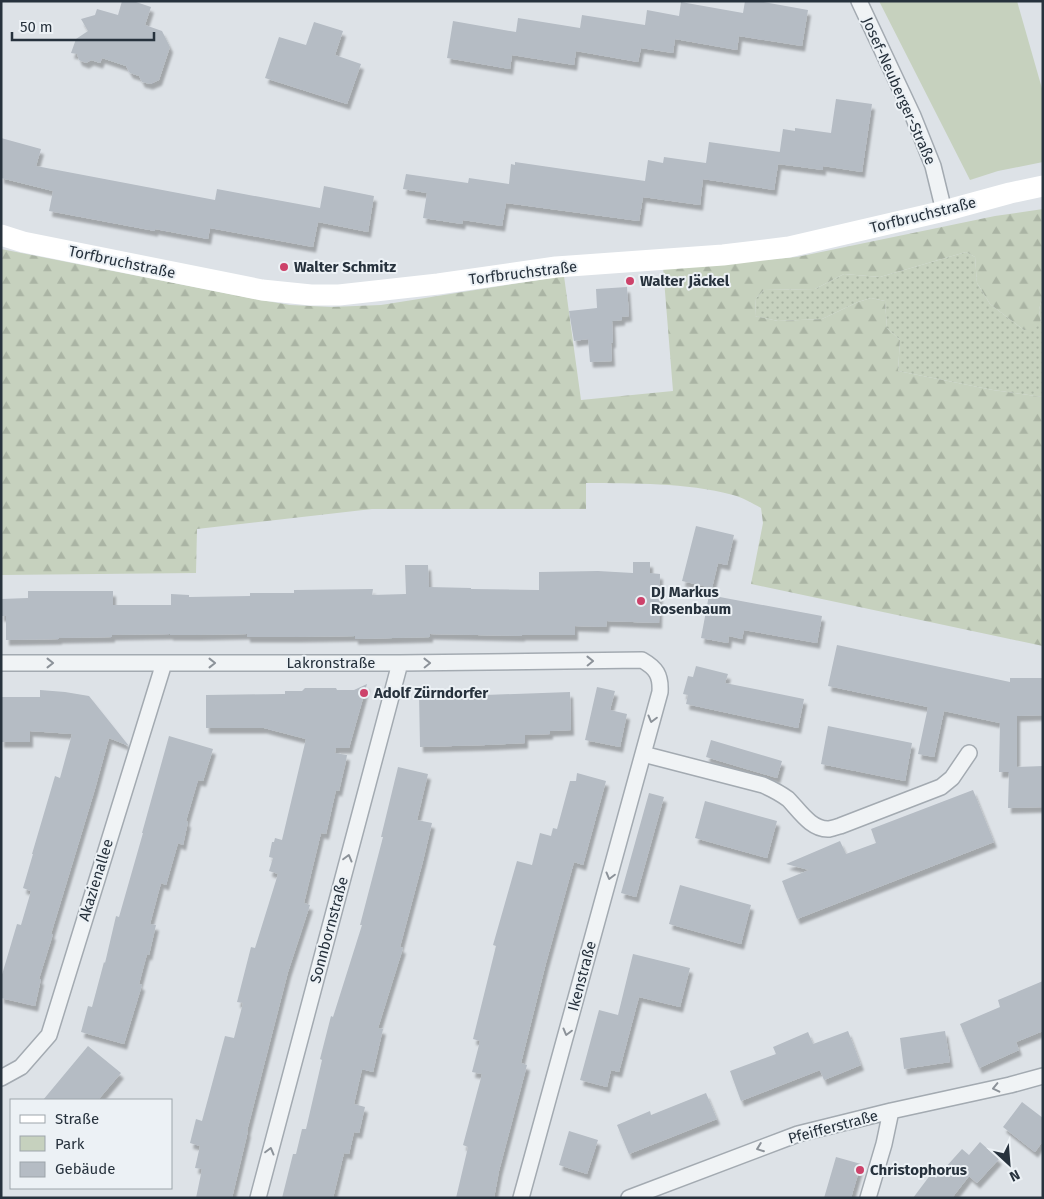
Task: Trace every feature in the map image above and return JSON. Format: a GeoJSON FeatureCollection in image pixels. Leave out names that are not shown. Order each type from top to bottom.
{"type":"FeatureCollection","features":[{"type":"Feature","properties":{"kind":"main road","name":"Torfbruchstraße"},"geometry":{"type":"LineString","coordinates":[[1,235],[23,242],[262,290],[320,295],[374,292],[556,267],[723,255],[789,247],[1043,186]]}},
{"type":"Feature","properties":{"kind":"street","name":"Josef-Neuberger-Straße"},"geometry":{"type":"LineString","coordinates":[[859,1],[933,166],[944,211]]}},
{"type":"Feature","properties":{"kind":"street","name":"Lakronstraße"},"geometry":{"type":"LineString","coordinates":[[1,663],[400,663],[642,660],[652,666],[656,672]]}},
{"type":"Feature","properties":{"kind":"street","name":"Akazienallee"},"geometry":{"type":"LineString","coordinates":[[1,1078],[21,1067],[49,1035],[164,663]]}},
{"type":"Feature","properties":{"kind":"street","name":"Sonnbornstraße"},"geometry":{"type":"LineString","coordinates":[[258,1198],[400,663]]}},
{"type":"Feature","properties":{"kind":"street","name":"Ikenstraße"},"geometry":{"type":"LineString","coordinates":[[522,1198],[660,692],[661,681],[656,672]]}},
{"type":"Feature","properties":{"kind":"street"},"geometry":{"type":"LineString","coordinates":[[643,754],[764,786],[778,792],[787,799],[812,824],[828,829],[941,787],[952,778],[969,753]]}},
{"type":"Feature","properties":{"kind":"street","name":"Pfeifferstraße"},"geometry":{"type":"LineString","coordinates":[[629,1198],[798,1134],[1043,1076]]}},
{"type":"Feature","properties":{"kind":"street"},"geometry":{"type":"LineString","coordinates":[[868,1198],[884,1144],[891,1111]]}},
{"type":"Feature","properties":{"kind":"green space"},"geometry":{"type":"Polygon","coordinates":[[[879,1],[1017,1],[1043,92],[1043,162],[998,171],[970,180],[879,1]]]}},
{"type":"Feature","properties":{"kind":"green space"},"geometry":{"type":"Polygon","coordinates":[[[1043,209],[1043,293],[1039,310],[1041,323],[1034,329],[1024,330],[990,304],[977,283],[975,257],[966,252],[880,277],[844,274],[815,289],[764,290],[756,298],[755,316],[778,321],[822,319],[871,298],[885,301],[887,328],[900,340],[898,371],[993,390],[1043,397],[1043,646],[751,584],[763,523],[761,508],[733,495],[678,486],[586,483],[586,509],[372,509],[197,529],[196,573],[1,575],[1,249],[255,299],[290,305],[331,307],[381,305],[564,276],[581,400],[673,391],[663,267],[797,257],[995,216],[1043,209]]]}},
{"type":"Feature","properties":{"kind":"green space"},"geometry":{"type":"Polygon","coordinates":[[[966,252],[975,257],[977,283],[990,304],[1024,330],[1041,323],[1039,310],[1043,293],[1043,397],[993,390],[898,371],[900,340],[887,328],[885,301],[871,298],[822,319],[778,321],[755,316],[756,298],[764,290],[815,289],[844,274],[880,277],[966,252]]]}},
{"type":"Feature","properties":{"kind":"building"},"geometry":{"type":"Polygon","coordinates":[[[122,1],[133,1],[151,7],[145,25],[162,31],[170,47],[159,80],[150,84],[142,82],[139,76],[130,73],[126,66],[102,58],[100,63],[91,60],[86,63],[79,60],[77,54],[71,53],[76,39],[88,31],[81,19],[95,15],[97,9],[118,15],[122,1]]]}},
{"type":"Feature","properties":{"kind":"building"},"geometry":{"type":"Polygon","coordinates":[[[745,1],[758,1],[808,10],[802,46],[739,36],[737,50],[675,39],[673,53],[641,48],[638,62],[576,51],[574,65],[512,55],[510,69],[447,58],[453,21],[516,32],[518,18],[580,28],[582,15],[645,25],[647,10],[679,16],[681,2],[743,13],[745,1]]]}},
{"type":"Feature","properties":{"kind":"building"},"geometry":{"type":"Polygon","coordinates":[[[314,22],[343,31],[335,55],[361,64],[347,104],[265,78],[279,37],[306,45],[314,22]]]}},
{"type":"Feature","properties":{"kind":"building"},"geometry":{"type":"Polygon","coordinates":[[[836,99],[872,104],[862,172],[823,166],[823,170],[778,164],[783,129],[795,131],[795,128],[831,133],[836,99]]]}},
{"type":"Feature","properties":{"kind":"building"},"geometry":{"type":"Polygon","coordinates":[[[1,138],[41,149],[36,166],[215,200],[217,189],[320,208],[324,186],[374,196],[368,232],[318,222],[313,247],[210,228],[208,239],[49,211],[53,191],[1,178],[1,138]]]}},
{"type":"Feature","properties":{"kind":"building"},"geometry":{"type":"Polygon","coordinates":[[[709,142],[780,152],[774,190],[703,179],[700,205],[643,197],[639,221],[506,203],[502,226],[463,220],[462,224],[423,218],[427,193],[403,189],[406,174],[468,183],[469,178],[509,184],[511,164],[515,165],[515,162],[645,181],[648,160],[663,163],[664,157],[706,163],[709,142]]]}},
{"type":"Feature","properties":{"kind":"building"},"geometry":{"type":"Polygon","coordinates":[[[627,287],[629,316],[622,317],[622,320],[612,321],[612,361],[590,362],[588,339],[574,341],[569,311],[597,308],[596,289],[627,287]]]}},
{"type":"Feature","properties":{"kind":"building"},"geometry":{"type":"Polygon","coordinates":[[[696,526],[734,535],[727,565],[718,563],[712,588],[682,581],[696,526]]]}},
{"type":"Feature","properties":{"kind":"building"},"geometry":{"type":"Polygon","coordinates":[[[633,562],[650,562],[650,573],[660,574],[659,623],[607,621],[606,627],[575,626],[575,635],[430,634],[430,637],[355,639],[355,636],[247,637],[247,634],[170,634],[6,640],[6,616],[1,616],[1,599],[28,598],[28,591],[113,591],[113,605],[171,605],[171,594],[189,595],[189,597],[250,596],[250,593],[294,593],[294,590],[373,589],[372,595],[406,594],[405,565],[428,565],[429,587],[539,590],[539,572],[598,571],[633,573],[633,562]]]}},
{"type":"Feature","properties":{"kind":"building"},"geometry":{"type":"Polygon","coordinates":[[[709,595],[822,616],[817,643],[744,630],[742,639],[729,636],[728,643],[701,638],[709,595]]]}},
{"type":"Feature","properties":{"kind":"building"},"geometry":{"type":"Polygon","coordinates":[[[837,645],[1010,682],[1010,678],[1043,678],[1043,715],[1017,716],[1017,767],[1043,766],[1043,807],[1008,808],[1009,772],[999,772],[1000,723],[944,711],[934,757],[918,754],[928,707],[828,686],[837,645]]]}},
{"type":"Feature","properties":{"kind":"building"},"geometry":{"type":"Polygon","coordinates":[[[696,666],[728,674],[725,683],[804,699],[798,728],[686,704],[688,695],[683,694],[688,676],[693,677],[696,666]]]}},
{"type":"Feature","properties":{"kind":"building"},"geometry":{"type":"Polygon","coordinates":[[[367,684],[349,748],[336,748],[335,753],[347,755],[346,761],[339,791],[336,790],[326,834],[321,833],[304,903],[310,905],[288,972],[247,1131],[232,1198],[196,1198],[202,1169],[195,1168],[200,1146],[190,1143],[196,1119],[202,1121],[225,1036],[234,1038],[243,1003],[237,1002],[251,947],[255,948],[278,874],[269,871],[273,858],[269,857],[272,842],[274,842],[275,838],[282,840],[306,739],[264,728],[206,728],[206,695],[285,694],[285,691],[302,691],[305,688],[354,690],[367,684]]]}},
{"type":"Feature","properties":{"kind":"building"},"geometry":{"type":"Polygon","coordinates":[[[597,687],[615,691],[610,710],[627,714],[620,747],[585,740],[597,687]]]}},
{"type":"Feature","properties":{"kind":"building"},"geometry":{"type":"Polygon","coordinates":[[[40,690],[89,696],[129,746],[109,738],[51,934],[53,934],[39,979],[41,979],[35,1006],[1,998],[1,978],[17,924],[21,925],[31,891],[23,888],[32,854],[55,776],[60,778],[72,734],[30,731],[30,742],[1,742],[1,697],[40,697],[40,690]]]}},
{"type":"Feature","properties":{"kind":"building"},"geometry":{"type":"Polygon","coordinates":[[[485,692],[485,695],[570,692],[571,730],[550,731],[550,734],[525,735],[525,743],[420,747],[419,694],[485,692]]]}},
{"type":"Feature","properties":{"kind":"building"},"geometry":{"type":"Polygon","coordinates":[[[828,726],[912,743],[905,781],[821,764],[828,726]]]}},
{"type":"Feature","properties":{"kind":"building"},"geometry":{"type":"Polygon","coordinates":[[[169,736],[213,749],[203,781],[198,780],[186,821],[188,822],[183,845],[178,843],[166,885],[161,883],[150,924],[156,925],[149,955],[147,954],[139,984],[142,985],[124,1044],[81,1032],[88,1006],[92,1007],[116,916],[119,917],[169,736]]]}},
{"type":"Feature","properties":{"kind":"building"},"geometry":{"type":"Polygon","coordinates":[[[711,740],[782,761],[777,778],[706,757],[711,740]]]}},
{"type":"Feature","properties":{"kind":"building"},"geometry":{"type":"Polygon","coordinates":[[[398,767],[428,774],[417,820],[432,823],[400,947],[403,948],[378,1028],[383,1029],[373,1072],[362,1069],[354,1104],[365,1107],[359,1133],[354,1132],[349,1154],[344,1153],[333,1198],[282,1198],[293,1154],[296,1154],[302,1129],[306,1129],[331,1016],[333,1017],[362,925],[360,925],[383,837],[381,837],[398,767]]]}},
{"type":"Feature","properties":{"kind":"building"},"geometry":{"type":"Polygon","coordinates":[[[577,773],[606,781],[583,865],[574,862],[546,963],[521,1063],[527,1065],[499,1171],[494,1198],[456,1198],[468,1147],[463,1145],[482,1074],[472,1072],[480,1041],[473,1039],[496,946],[493,945],[517,861],[532,865],[540,833],[551,836],[553,828],[557,829],[570,781],[576,781],[577,773]]]}},
{"type":"Feature","properties":{"kind":"building"},"geometry":{"type":"Polygon","coordinates":[[[973,790],[994,842],[797,919],[782,881],[809,870],[786,864],[840,841],[846,854],[876,843],[871,829],[973,790]]]}},
{"type":"Feature","properties":{"kind":"building"},"geometry":{"type":"Polygon","coordinates":[[[649,793],[664,797],[636,897],[621,893],[649,793]]]}},
{"type":"Feature","properties":{"kind":"building"},"geometry":{"type":"Polygon","coordinates":[[[705,801],[777,821],[767,858],[695,838],[705,801]]]}},
{"type":"Feature","properties":{"kind":"building"},"geometry":{"type":"Polygon","coordinates":[[[680,885],[751,905],[741,944],[669,924],[680,885]]]}},
{"type":"Feature","properties":{"kind":"building"},"geometry":{"type":"Polygon","coordinates":[[[633,954],[690,968],[680,1007],[639,997],[619,1072],[611,1070],[607,1087],[580,1080],[599,1010],[618,1015],[633,954]]]}},
{"type":"Feature","properties":{"kind":"building"},"geometry":{"type":"Polygon","coordinates":[[[1043,981],[1043,1031],[1016,1042],[1019,1050],[979,1068],[960,1024],[1000,1007],[998,1000],[1043,981]]]}},
{"type":"Feature","properties":{"kind":"building"},"geometry":{"type":"Polygon","coordinates":[[[848,1031],[861,1065],[824,1080],[820,1070],[741,1101],[730,1071],[776,1054],[773,1047],[808,1032],[813,1044],[848,1031]]]}},
{"type":"Feature","properties":{"kind":"building"},"geometry":{"type":"Polygon","coordinates":[[[945,1031],[950,1062],[904,1069],[900,1038],[945,1031]]]}},
{"type":"Feature","properties":{"kind":"building"},"geometry":{"type":"Polygon","coordinates":[[[88,1046],[121,1073],[99,1099],[44,1099],[88,1046]]]}},
{"type":"Feature","properties":{"kind":"building"},"geometry":{"type":"Polygon","coordinates":[[[706,1093],[717,1119],[629,1154],[617,1125],[650,1111],[651,1115],[706,1093]]]}},
{"type":"Feature","properties":{"kind":"building"},"geometry":{"type":"Polygon","coordinates":[[[1022,1102],[1043,1118],[1043,1141],[1035,1152],[1003,1127],[1022,1102]]]}},
{"type":"Feature","properties":{"kind":"building"},"geometry":{"type":"Polygon","coordinates":[[[569,1131],[598,1140],[587,1174],[559,1165],[569,1131]]]}},
{"type":"Feature","properties":{"kind":"building"},"geometry":{"type":"Polygon","coordinates":[[[980,1142],[999,1159],[977,1183],[969,1176],[952,1198],[913,1198],[931,1174],[936,1178],[962,1149],[969,1155],[980,1142]]]}},
{"type":"Feature","properties":{"kind":"building"},"geometry":{"type":"Polygon","coordinates":[[[836,1157],[861,1164],[851,1198],[824,1198],[836,1157]]]}},
{"type":"Feature","properties":{"kind":"place","name":"Walter Schmitz"},"geometry":{"type":"Point","coordinates":[284,267]}},
{"type":"Feature","properties":{"kind":"place","name":"Walter Jäckel"},"geometry":{"type":"Point","coordinates":[630,281]}},
{"type":"Feature","properties":{"kind":"place","name":"DJ Markus Rosenbaum"},"geometry":{"type":"Point","coordinates":[641,601]}},
{"type":"Feature","properties":{"kind":"place","name":"Adolf Zürndorfer"},"geometry":{"type":"Point","coordinates":[364,693]}},
{"type":"Feature","properties":{"kind":"place","name":"Christophorus"},"geometry":{"type":"Point","coordinates":[860,1170]}}]}
